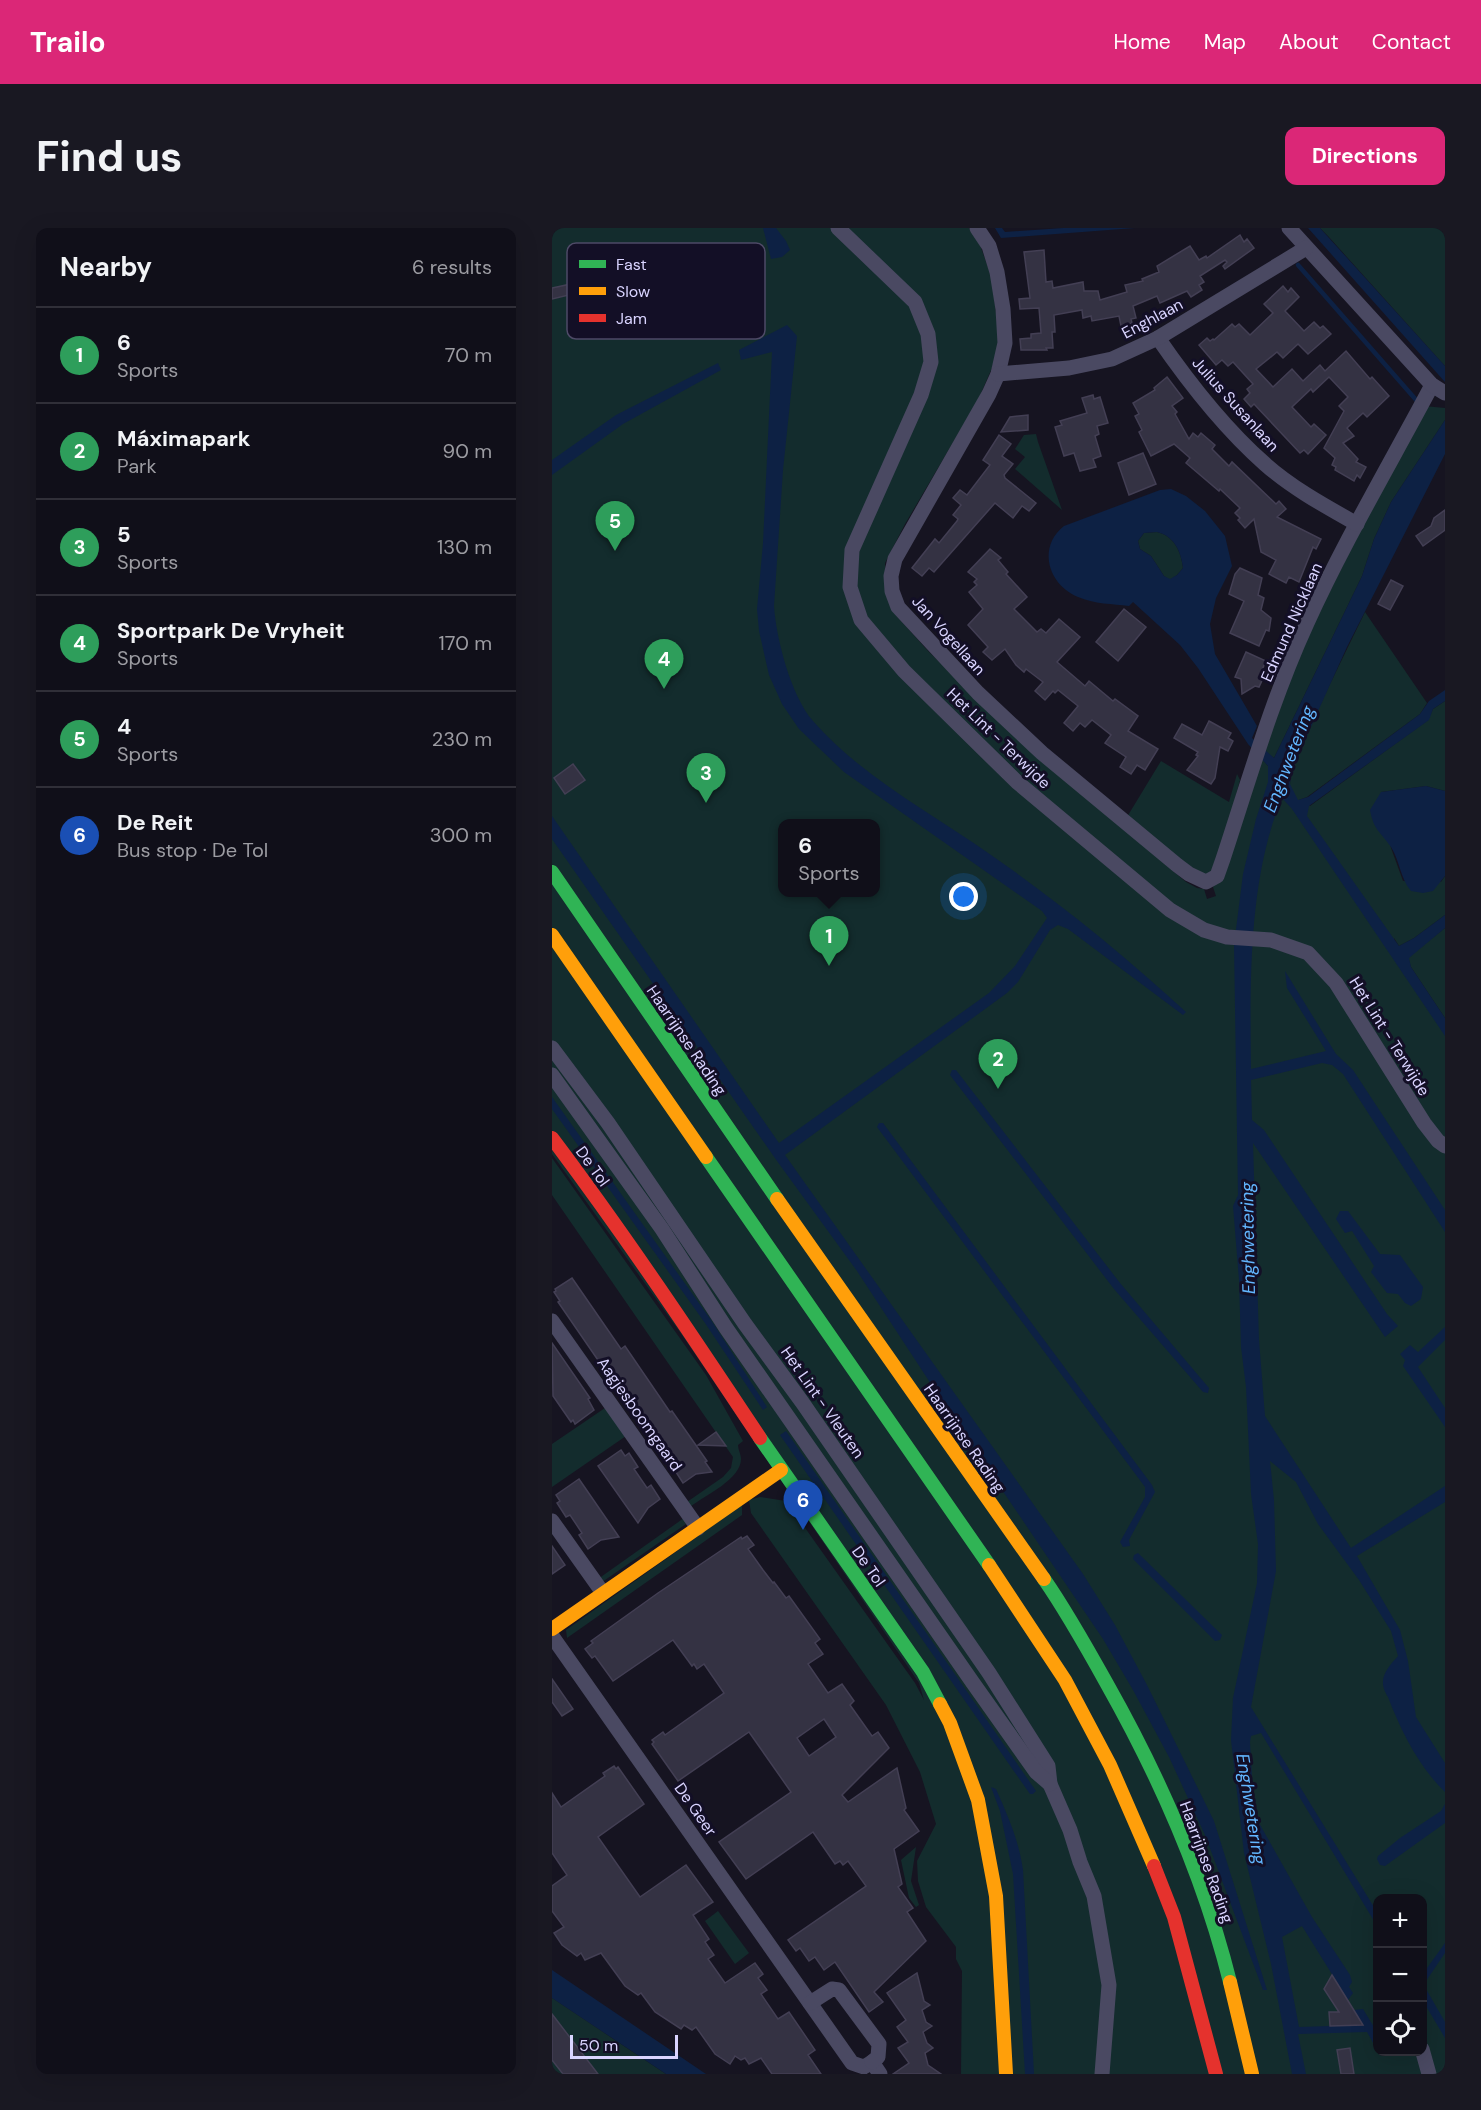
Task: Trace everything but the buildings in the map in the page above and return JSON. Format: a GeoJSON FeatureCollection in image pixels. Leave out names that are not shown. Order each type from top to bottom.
{"type":"FeatureCollection","features":[{"type":"Feature","properties":{"kind":"main road","name":"Haarrijnse Rading"},"geometry":{"type":"LineString","coordinates":[[552,872],[710,1103],[1050,1588],[1085,1642],[1166,1797],[1204,1896],[1235,1998],[1252,2074]]}},
{"type":"Feature","properties":{"kind":"main road"},"geometry":{"type":"LineString","coordinates":[[552,935],[1014,1600],[1065,1680],[1110,1765],[1141,1833],[1174,1917],[1216,2074]]}},
{"type":"Feature","properties":{"kind":"main road","name":"De Tol"},"geometry":{"type":"LineString","coordinates":[[552,1137],[923,1672],[950,1723],[978,1800],[996,1896],[1006,2074]]}},
{"type":"Feature","properties":{"kind":"main road"},"geometry":{"type":"LineString","coordinates":[[552,1629],[781,1470]]}},
{"type":"Feature","properties":{"kind":"street","name":"Het Lint - Terwijde"},"geometry":{"type":"LineString","coordinates":[[838,228],[915,302],[928,334],[931,362],[921,395],[852,550],[850,587],[861,620],[904,670],[1017,782],[1170,910],[1204,930],[1227,937],[1271,940],[1308,952],[1336,983],[1424,1123],[1445,1146]]}},
{"type":"Feature","properties":{"kind":"street","name":"Jan Vogellaan"},"geometry":{"type":"LineString","coordinates":[[977,228],[989,246],[997,272],[1003,309],[1005,343],[998,374],[972,426],[895,559],[891,576],[892,591],[898,607],[978,693],[1042,753],[1177,864],[1206,882]]}},
{"type":"Feature","properties":{"kind":"street"},"geometry":{"type":"LineString","coordinates":[[1289,228],[1439,389]]}},
{"type":"Feature","properties":{"kind":"street","name":"Enghlaan"},"geometry":{"type":"LineString","coordinates":[[998,374],[1069,368],[1112,359],[1158,338],[1306,248]]}},
{"type":"Feature","properties":{"kind":"street","name":"Julius Susanlaan"},"geometry":{"type":"LineString","coordinates":[[1158,338],[1182,374],[1233,433],[1265,464],[1310,497],[1357,524]]}},
{"type":"Feature","properties":{"kind":"street","name":"Edmund Nicklaan"},"geometry":{"type":"LineString","coordinates":[[1206,882],[1217,876],[1258,750],[1307,622],[1357,524],[1439,389]]}},
{"type":"Feature","properties":{"kind":"street","name":"Het Lint - Vleuten"},"geometry":{"type":"LineString","coordinates":[[552,1048],[608,1122],[745,1324],[802,1402],[989,1673],[1048,1766],[1050,1785],[1070,1830],[1094,1896],[1109,1985],[1102,2074]]}},
{"type":"Feature","properties":{"kind":"street","name":"Het Lint - Vleuten"},"geometry":{"type":"LineString","coordinates":[[552,1075],[662,1229],[726,1328],[1036,1773],[1050,1785]]}},
{"type":"Feature","properties":{"kind":"street"},"geometry":{"type":"LineString","coordinates":[[594,1132],[608,1122]]}},
{"type":"Feature","properties":{"kind":"street"},"geometry":{"type":"LineString","coordinates":[[662,1229],[676,1220]]}},
{"type":"Feature","properties":{"kind":"street","name":"Aagjesboomgaard"},"geometry":{"type":"LineString","coordinates":[[552,1321],[698,1528]]}},
{"type":"Feature","properties":{"kind":"street"},"geometry":{"type":"LineString","coordinates":[[786,1414],[802,1402]]}},
{"type":"Feature","properties":{"kind":"street"},"geometry":{"type":"LineString","coordinates":[[855,1512],[870,1502]]}},
{"type":"Feature","properties":{"kind":"street"},"geometry":{"type":"LineString","coordinates":[[552,1521],[603,1593]]}},
{"type":"Feature","properties":{"kind":"street","name":"De Geer"},"geometry":{"type":"LineString","coordinates":[[552,1636],[852,2063],[876,2068],[879,2044],[839,1990],[832,1989],[810,2003]]}},
{"type":"Feature","properties":{"kind":"street"},"geometry":{"type":"LineString","coordinates":[[973,1683],[989,1673]]}},
{"type":"Feature","properties":{"kind":"street"},"geometry":{"type":"LineString","coordinates":[[1424,2056],[1429,2074]]}},
{"type":"Feature","properties":{"kind":"green space"},"geometry":{"type":"Polygon","coordinates":[[[552,228],[969,228],[980,245],[992,278],[999,340],[992,368],[978,400],[905,524],[885,563],[887,592],[893,612],[929,652],[1033,752],[1186,882],[1204,889],[1207,899],[1216,896],[1213,887],[1259,755],[1268,766],[1290,784],[1291,771],[1313,719],[1365,612],[1427,703],[1420,714],[1307,797],[1299,800],[1310,806],[1428,720],[1433,709],[1445,701],[1445,791],[1426,786],[1381,792],[1391,848],[1403,881],[1441,882],[1445,876],[1445,915],[1399,946],[1394,938],[1395,954],[1445,1025],[1445,2074],[961,2074],[962,1971],[956,1959],[956,1947],[926,1907],[918,1881],[917,1861],[936,1824],[920,1772],[886,1705],[751,1513],[749,1500],[760,1497],[786,1501],[915,1683],[924,1700],[919,1683],[682,1335],[552,1154],[552,228]]]}},
{"type":"Feature","properties":{"kind":"green space"},"geometry":{"type":"Polygon","coordinates":[[[1320,228],[1445,228],[1445,366],[1328,236],[1320,228]]]}},
{"type":"Feature","properties":{"kind":"green space"},"geometry":{"type":"Polygon","coordinates":[[[1424,406],[1445,408],[1445,420],[1391,502],[1374,539],[1362,576],[1274,758],[1261,748],[1292,665],[1424,406]]]}},
{"type":"Feature","properties":{"kind":"green space"},"geometry":{"type":"Polygon","coordinates":[[[1036,434],[1062,510],[1015,469],[1025,457],[1015,449],[1024,435],[1036,434]]]}},
{"type":"Feature","properties":{"kind":"green space"},"geometry":{"type":"Polygon","coordinates":[[[1157,532],[1168,537],[1176,545],[1180,556],[1183,568],[1170,580],[1164,576],[1151,556],[1140,549],[1138,541],[1144,533],[1157,532]]]}},
{"type":"Feature","properties":{"kind":"green space"},"geometry":{"type":"Polygon","coordinates":[[[1161,761],[1229,802],[1237,774],[1240,780],[1216,870],[1204,877],[1127,817],[1161,761]]]}},
{"type":"Feature","properties":{"kind":"green space"},"geometry":{"type":"Polygon","coordinates":[[[1445,928],[1445,1018],[1411,967],[1408,957],[1445,928]]]}},
{"type":"Feature","properties":{"kind":"green space"},"geometry":{"type":"Polygon","coordinates":[[[552,1158],[706,1375],[743,1441],[738,1445],[741,1459],[735,1473],[722,1486],[691,1506],[687,1502],[723,1477],[731,1468],[733,1457],[552,1195],[552,1158]]]}},
{"type":"Feature","properties":{"kind":"green space"},"geometry":{"type":"Polygon","coordinates":[[[605,1408],[626,1436],[552,1487],[552,1444],[605,1408]]]}},
{"type":"Feature","properties":{"kind":"green space"},"geometry":{"type":"Polygon","coordinates":[[[742,1505],[742,1515],[567,1638],[566,1630],[742,1505]]]}},
{"type":"Feature","properties":{"kind":"green space"},"geometry":{"type":"Polygon","coordinates":[[[684,1518],[686,1524],[605,1580],[601,1582],[598,1579],[684,1518]]]}},
{"type":"Feature","properties":{"kind":"green space"},"geometry":{"type":"Polygon","coordinates":[[[916,1847],[911,1881],[919,1905],[916,1907],[909,1898],[901,1860],[916,1847]]]}},
{"type":"Feature","properties":{"kind":"green space"},"geometry":{"type":"Polygon","coordinates":[[[718,1911],[749,1953],[735,1964],[705,1921],[718,1911]]]}},
{"type":"Feature","properties":{"kind":"green space"},"geometry":{"type":"Polygon","coordinates":[[[552,1998],[666,2074],[552,2074],[552,1998]]]}},
{"type":"Feature","properties":{"kind":"water"},"geometry":{"type":"Polygon","coordinates":[[[763,228],[776,228],[790,250],[782,257],[771,259],[763,228]]]}},
{"type":"Feature","properties":{"kind":"water"},"geometry":{"type":"Polygon","coordinates":[[[995,228],[1002,228],[1005,232],[1063,228],[1135,228],[1001,238],[995,228]]]}},
{"type":"Feature","properties":{"kind":"water"},"geometry":{"type":"Polygon","coordinates":[[[1308,228],[1320,228],[1445,366],[1445,382],[1308,228]]]}},
{"type":"Feature","properties":{"kind":"water"},"geometry":{"type":"Polygon","coordinates":[[[787,325],[797,336],[783,470],[774,606],[786,666],[805,710],[832,741],[853,760],[1041,891],[1139,970],[1186,1012],[1183,1015],[1068,929],[1058,925],[1050,930],[1018,982],[1007,993],[785,1155],[1083,1574],[1115,1625],[1214,1821],[1267,1990],[1263,1990],[1205,1835],[1169,1757],[1103,1639],[857,1271],[777,1161],[552,839],[552,816],[779,1143],[989,993],[1015,966],[1047,918],[1042,911],[844,772],[799,729],[782,704],[769,675],[759,631],[757,609],[763,543],[772,352],[741,360],[739,350],[760,339],[765,339],[765,336],[787,325]]]}},
{"type":"Feature","properties":{"kind":"water"},"geometry":{"type":"Polygon","coordinates":[[[718,363],[721,370],[623,424],[552,475],[552,460],[616,415],[718,363]]]}},
{"type":"Feature","properties":{"kind":"water","name":"Enghwetering"},"geometry":{"type":"Polygon","coordinates":[[[1445,420],[1445,454],[1347,647],[1291,771],[1290,784],[1298,800],[1308,797],[1420,714],[1429,701],[1445,690],[1445,701],[1433,709],[1429,720],[1309,806],[1307,816],[1399,946],[1445,915],[1445,928],[1409,958],[1411,967],[1445,1018],[1445,1036],[1292,809],[1282,798],[1263,862],[1253,932],[1251,1069],[1326,1051],[1287,988],[1285,971],[1336,1054],[1353,1070],[1445,1210],[1445,1232],[1343,1074],[1332,1065],[1322,1063],[1251,1080],[1252,1120],[1264,1130],[1387,1314],[1398,1326],[1385,1337],[1253,1143],[1259,1340],[1265,1416],[1351,1548],[1445,1486],[1445,1502],[1357,1556],[1400,1630],[1408,1661],[1416,1717],[1445,1763],[1445,1792],[1427,1771],[1412,1748],[1384,1689],[1385,1672],[1398,1656],[1391,1631],[1359,1580],[1318,1524],[1296,1482],[1270,1461],[1274,1500],[1276,1571],[1251,1707],[1373,1905],[1373,1919],[1261,1733],[1251,1736],[1253,1795],[1259,1823],[1312,1917],[1350,1975],[1352,1982],[1349,1987],[1353,1993],[1348,2000],[1302,1926],[1282,1937],[1299,2027],[1362,2025],[1354,2010],[1363,2009],[1373,2025],[1373,2043],[1367,2032],[1298,2034],[1306,2074],[1292,2074],[1271,1964],[1244,1853],[1231,1740],[1233,1698],[1257,1583],[1258,1544],[1251,1494],[1233,1206],[1238,1195],[1234,945],[1243,874],[1256,819],[1268,782],[1268,766],[1248,744],[1198,668],[1180,645],[1133,602],[1129,606],[1097,602],[1078,597],[1068,591],[1053,575],[1049,555],[1051,544],[1064,526],[1160,490],[1171,489],[1186,496],[1205,511],[1225,536],[1232,566],[1216,598],[1210,624],[1215,654],[1257,726],[1252,738],[1274,758],[1362,576],[1374,539],[1391,502],[1445,420]],[[1157,532],[1144,533],[1138,541],[1140,549],[1151,556],[1164,576],[1170,579],[1183,568],[1176,545],[1168,537],[1157,532]]]}},
{"type":"Feature","properties":{"kind":"water"},"geometry":{"type":"Polygon","coordinates":[[[1426,786],[1445,791],[1445,876],[1433,891],[1423,893],[1411,891],[1407,886],[1394,852],[1376,827],[1370,810],[1381,792],[1426,786]]]}},
{"type":"Feature","properties":{"kind":"water"},"geometry":{"type":"Polygon","coordinates":[[[952,1070],[956,1070],[1120,1283],[1209,1388],[1208,1393],[1203,1392],[1114,1289],[950,1075],[952,1070]]]}},
{"type":"Feature","properties":{"kind":"water"},"geometry":{"type":"Polygon","coordinates":[[[552,1097],[711,1320],[767,1407],[763,1410],[705,1323],[552,1109],[552,1097]]]}},
{"type":"Feature","properties":{"kind":"water"},"geometry":{"type":"Polygon","coordinates":[[[879,1123],[883,1123],[1152,1485],[1155,1492],[1129,1540],[1130,1546],[1123,1547],[1120,1542],[1145,1497],[1145,1487],[877,1127],[879,1123]]]}},
{"type":"Feature","properties":{"kind":"water"},"geometry":{"type":"Polygon","coordinates":[[[1340,1211],[1348,1211],[1380,1254],[1400,1255],[1423,1287],[1421,1299],[1411,1306],[1405,1303],[1398,1294],[1387,1293],[1371,1272],[1374,1266],[1352,1231],[1345,1233],[1336,1219],[1340,1211]]]}},
{"type":"Feature","properties":{"kind":"water"},"geometry":{"type":"Polygon","coordinates":[[[1445,1327],[1445,1340],[1418,1367],[1445,1408],[1445,1427],[1403,1366],[1405,1360],[1400,1354],[1410,1345],[1418,1352],[1445,1327]]]}},
{"type":"Feature","properties":{"kind":"water"},"geometry":{"type":"Polygon","coordinates":[[[786,1431],[1036,1791],[1033,1794],[1030,1794],[780,1435],[786,1431]]]}},
{"type":"Feature","properties":{"kind":"water"},"geometry":{"type":"Polygon","coordinates":[[[1138,1553],[1222,1635],[1220,1640],[1215,1641],[1133,1559],[1138,1553]]]}},
{"type":"Feature","properties":{"kind":"water"},"geometry":{"type":"Polygon","coordinates":[[[991,1787],[996,1789],[1009,1819],[1023,1870],[1034,2074],[1025,2074],[1013,1874],[1000,1811],[991,1787]]]}},
{"type":"Feature","properties":{"kind":"water"},"geometry":{"type":"Polygon","coordinates":[[[1445,1804],[1445,1823],[1385,1866],[1380,1865],[1378,1856],[1400,1838],[1441,1811],[1445,1804]]]}},
{"type":"Feature","properties":{"kind":"water"},"geometry":{"type":"Polygon","coordinates":[[[1445,1943],[1445,1953],[1427,1980],[1427,1968],[1445,1943]]]}},
{"type":"Feature","properties":{"kind":"water"},"geometry":{"type":"Polygon","coordinates":[[[552,1970],[706,2074],[666,2074],[552,1998],[552,1970]]]}},
{"type":"Feature","properties":{"kind":"water"},"geometry":{"type":"Polygon","coordinates":[[[1427,1991],[1445,2022],[1445,2038],[1427,2008],[1427,1991]]]}},
{"type":"Feature","properties":{"kind":"waterway"},"geometry":{"type":"LineString","coordinates":[[1298,265],[1417,401]]}},
{"type":"Feature","properties":{"kind":"traffic: fast"},"geometry":{"type":"LineString","coordinates":[[552,872],[777,1199]]}},
{"type":"Feature","properties":{"kind":"traffic: fast"},"geometry":{"type":"LineString","coordinates":[[706,1157],[989,1565]]}},
{"type":"Feature","properties":{"kind":"traffic: fast"},"geometry":{"type":"LineString","coordinates":[[760,1438],[923,1672],[940,1704]]}},
{"type":"Feature","properties":{"kind":"traffic: fast"},"geometry":{"type":"LineString","coordinates":[[1044,1579],[1069,1617],[1107,1684],[1162,1792],[1194,1867],[1230,1982]]}},
{"type":"Feature","properties":{"kind":"traffic: slow"},"geometry":{"type":"LineString","coordinates":[[552,935],[706,1157]]}},
{"type":"Feature","properties":{"kind":"traffic: slow"},"geometry":{"type":"LineString","coordinates":[[777,1199],[1044,1579]]}},
{"type":"Feature","properties":{"kind":"traffic: slow"},"geometry":{"type":"LineString","coordinates":[[552,1629],[781,1470]]}},
{"type":"Feature","properties":{"kind":"traffic: slow"},"geometry":{"type":"LineString","coordinates":[[989,1565],[1065,1680],[1110,1765],[1154,1866]]}},
{"type":"Feature","properties":{"kind":"traffic: slow"},"geometry":{"type":"LineString","coordinates":[[940,1704],[950,1723],[978,1800],[996,1896],[1006,2074]]}},
{"type":"Feature","properties":{"kind":"traffic: slow"},"geometry":{"type":"LineString","coordinates":[[1230,1982],[1252,2074]]}},
{"type":"Feature","properties":{"kind":"traffic: jam"},"geometry":{"type":"LineString","coordinates":[[552,1138],[632,1249],[760,1438]]}},
{"type":"Feature","properties":{"kind":"traffic: jam"},"geometry":{"type":"LineString","coordinates":[[1154,1866],[1174,1917],[1216,2074]]}},
{"type":"Feature","properties":{"kind":"place","name":"4"},"geometry":{"type":"Point","coordinates":[615,551]}},
{"type":"Feature","properties":{"kind":"place","name":"Sportpark De Vryheit"},"geometry":{"type":"Point","coordinates":[664,689]}},
{"type":"Feature","properties":{"kind":"place","name":"5"},"geometry":{"type":"Point","coordinates":[706,803]}},
{"type":"Feature","properties":{"kind":"place","name":"6"},"geometry":{"type":"Point","coordinates":[829,966]}},
{"type":"Feature","properties":{"kind":"place","name":"Máximapark"},"geometry":{"type":"Point","coordinates":[998,1089]}},
{"type":"Feature","properties":{"kind":"place","name":"De Reit"},"geometry":{"type":"Point","coordinates":[803,1530]}}]}
